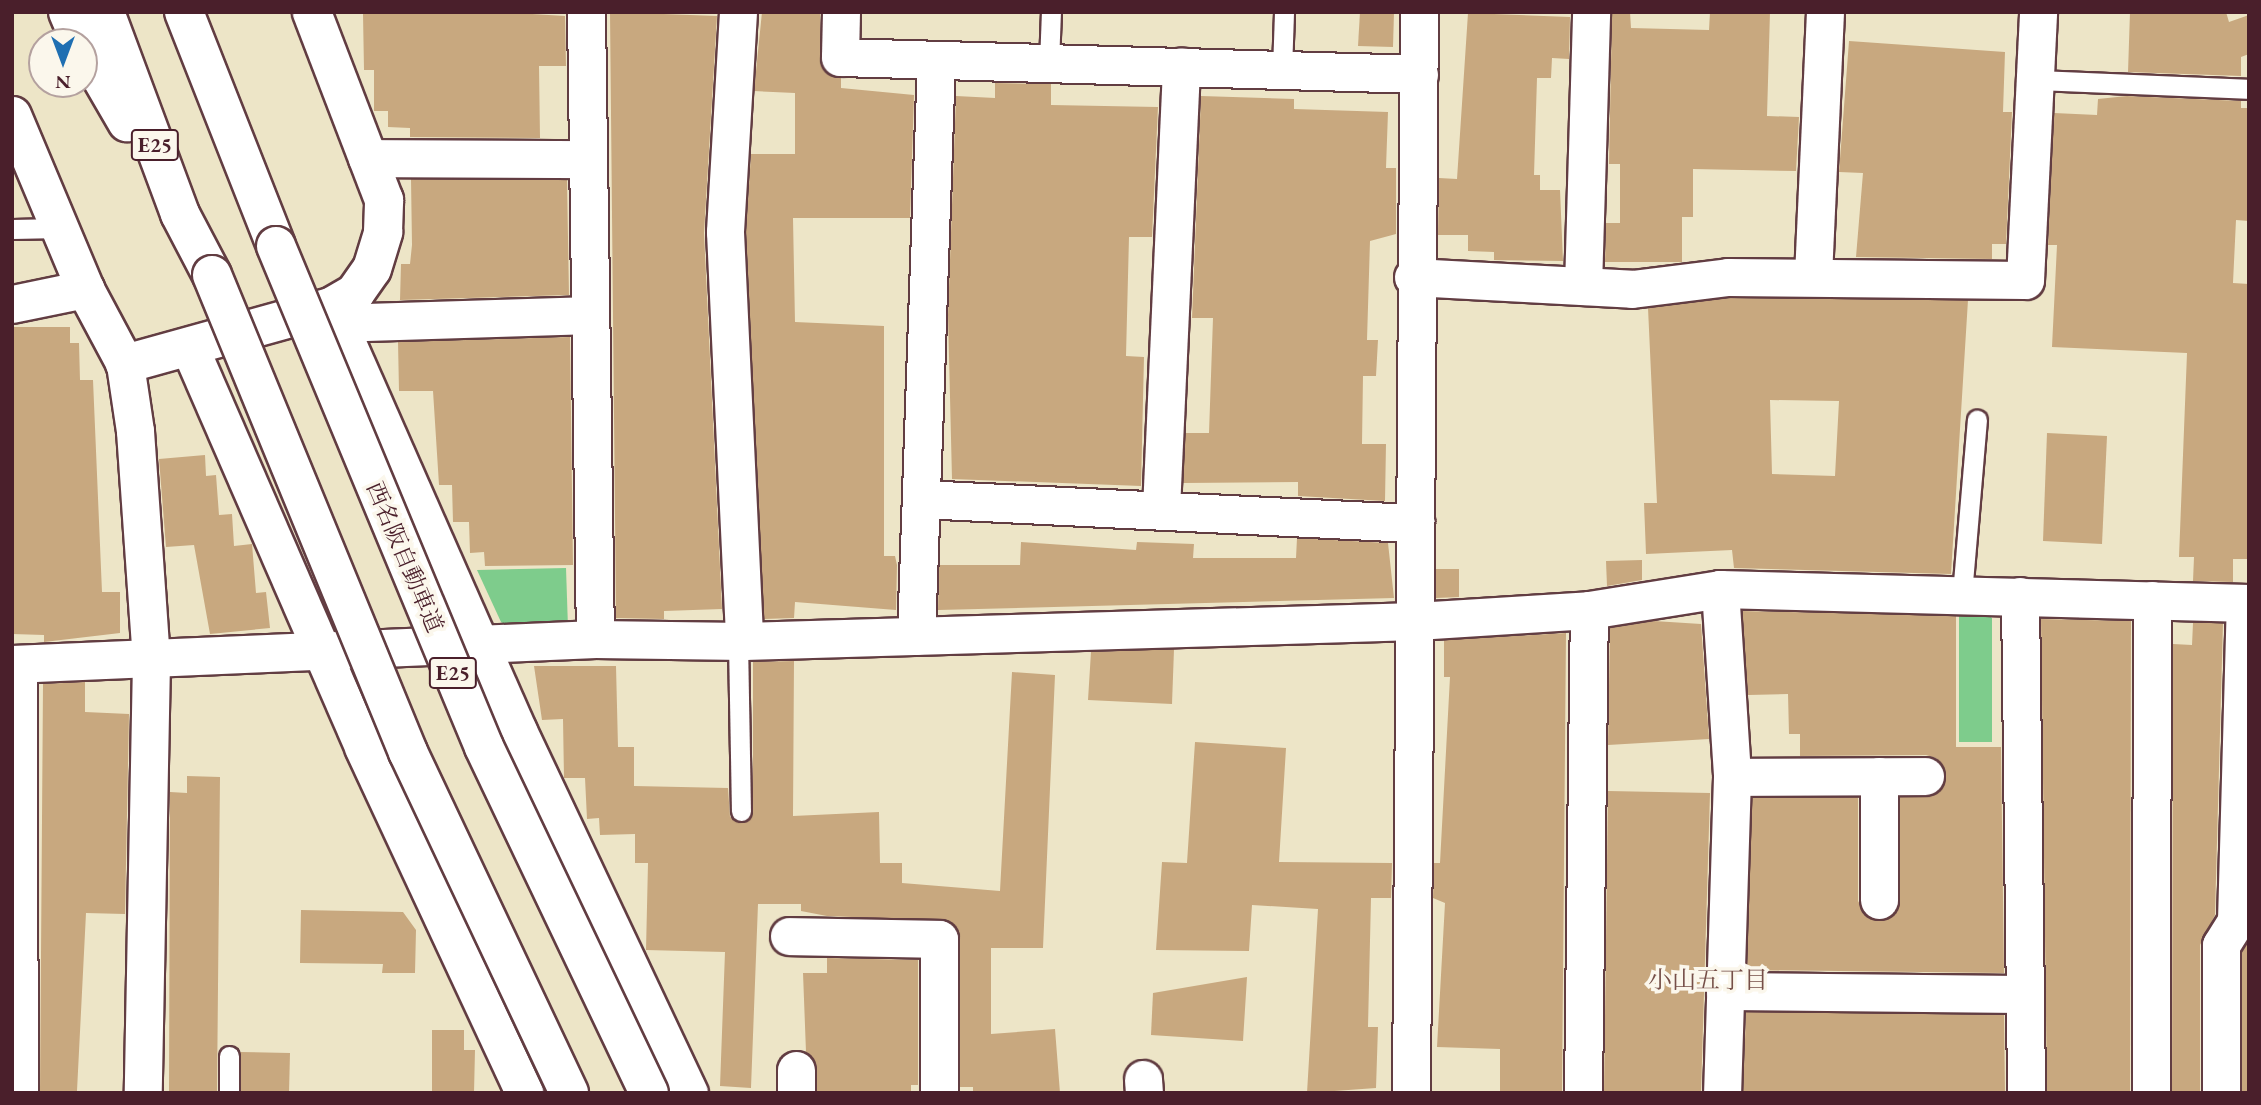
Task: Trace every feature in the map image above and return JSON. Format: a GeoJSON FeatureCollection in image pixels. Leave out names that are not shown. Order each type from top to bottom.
{"type":"FeatureCollection","features":[{"type":"Feature","properties":{"kind":"main road","name":"E25"},"geometry":{"type":"LineString","coordinates":[[106,12],[180,214],[212,275],[408,752],[569,1093]]}},
{"type":"Feature","properties":{"kind":"main road","name":"西名阪自動車道"},"geometry":{"type":"LineString","coordinates":[[184,12],[276,246],[484,747],[649,1093]]}},
{"type":"Feature","properties":{"kind":"main road"},"geometry":{"type":"LineString","coordinates":[[125,364],[189,346],[334,315],[355,293],[383,232],[384,200],[312,12]]}},
{"type":"Feature","properties":{"kind":"main road"},"geometry":{"type":"LineString","coordinates":[[98,72],[180,214]]}},
{"type":"Feature","properties":{"kind":"street"},"geometry":{"type":"LineString","coordinates":[[586,12],[595,639]]}},
{"type":"Feature","properties":{"kind":"street"},"geometry":{"type":"LineString","coordinates":[[738,12],[725,232],[741,641]]}},
{"type":"Feature","properties":{"kind":"street"},"geometry":{"type":"LineString","coordinates":[[841,12],[840,57],[1419,74]]}},
{"type":"Feature","properties":{"kind":"street"},"geometry":{"type":"LineString","coordinates":[[1411,1093],[1416,621],[1413,276],[1419,12]]}},
{"type":"Feature","properties":{"kind":"street"},"geometry":{"type":"LineString","coordinates":[[1583,286],[1591,12]]}},
{"type":"Feature","properties":{"kind":"street"},"geometry":{"type":"LineString","coordinates":[[1812,276],[1825,12]]}},
{"type":"Feature","properties":{"kind":"street"},"geometry":{"type":"LineString","coordinates":[[1413,276],[1583,286],[1812,276],[2025,280],[2038,12]]}},
{"type":"Feature","properties":{"kind":"street"},"geometry":{"type":"LineString","coordinates":[[916,636],[936,60]]}},
{"type":"Feature","properties":{"kind":"street"},"geometry":{"type":"LineString","coordinates":[[1161,509],[1181,66]]}},
{"type":"Feature","properties":{"kind":"street"},"geometry":{"type":"LineString","coordinates":[[12,115],[85,289],[125,364],[151,661],[143,1093]]}},
{"type":"Feature","properties":{"kind":"street"},"geometry":{"type":"LineString","coordinates":[[367,158],[588,159]]}},
{"type":"Feature","properties":{"kind":"street"},"geometry":{"type":"LineString","coordinates":[[12,304],[85,289]]}},
{"type":"Feature","properties":{"kind":"street"},"geometry":{"type":"LineString","coordinates":[[590,315],[334,315],[479,644],[689,1093]]}},
{"type":"Feature","properties":{"kind":"street"},"geometry":{"type":"LineString","coordinates":[[189,346],[322,652],[524,1093]]}},
{"type":"Feature","properties":{"kind":"street"},"geometry":{"type":"LineString","coordinates":[[921,499],[1415,523]]}},
{"type":"Feature","properties":{"kind":"street"},"geometry":{"type":"LineString","coordinates":[[1720,589],[1732,778],[1722,1093]]}},
{"type":"Feature","properties":{"kind":"street"},"geometry":{"type":"LineString","coordinates":[[19,1093],[15,664],[151,661],[595,639],[741,641],[1416,621],[1590,610],[1720,589],[2247,603],[2236,921],[2221,945],[2221,1093]]}},
{"type":"Feature","properties":{"kind":"street"},"geometry":{"type":"LineString","coordinates":[[2020,596],[2026,1093]]}},
{"type":"Feature","properties":{"kind":"street"},"geometry":{"type":"LineString","coordinates":[[2151,1093],[2152,600]]}},
{"type":"Feature","properties":{"kind":"street"},"geometry":{"type":"LineString","coordinates":[[1583,1093],[1590,610]]}},
{"type":"Feature","properties":{"kind":"street"},"geometry":{"type":"LineString","coordinates":[[1879,776],[1880,900]]}},
{"type":"Feature","properties":{"kind":"street"},"geometry":{"type":"LineString","coordinates":[[1732,778],[1925,776]]}},
{"type":"Feature","properties":{"kind":"street"},"geometry":{"type":"LineString","coordinates":[[789,936],[939,939],[939,1093]]}},
{"type":"Feature","properties":{"kind":"street"},"geometry":{"type":"LineString","coordinates":[[1726,991],[2025,995]]}},
{"type":"Feature","properties":{"kind":"lane"},"geometry":{"type":"LineString","coordinates":[[1049,63],[1051,12]]}},
{"type":"Feature","properties":{"kind":"lane"},"geometry":{"type":"LineString","coordinates":[[1282,70],[1284,12]]}},
{"type":"Feature","properties":{"kind":"lane"},"geometry":{"type":"LineString","coordinates":[[2035,80],[2249,89]]}},
{"type":"Feature","properties":{"kind":"lane"},"geometry":{"type":"LineString","coordinates":[[12,229],[60,228]]}},
{"type":"Feature","properties":{"kind":"lane"},"geometry":{"type":"LineString","coordinates":[[1962,594],[1977,420]]}},
{"type":"Feature","properties":{"kind":"lane"},"geometry":{"type":"LineString","coordinates":[[741,641],[741,811]]}},
{"type":"Feature","properties":{"kind":"lane"},"geometry":{"type":"LineString","coordinates":[[229,1056],[229,1093]]}},
{"type":"Feature","properties":{"kind":"green space"},"geometry":{"type":"Polygon","coordinates":[[[566,568],[568,628],[512,629],[501,622],[477,570],[566,568]]]}},
{"type":"Feature","properties":{"kind":"green space"},"geometry":{"type":"Polygon","coordinates":[[[1981,609],[1992,618],[1992,742],[1959,742],[1959,610],[1981,609]]]}},
{"type":"Feature","properties":{"kind":"building"},"geometry":{"type":"Polygon","coordinates":[[[502,12],[565,16],[566,66],[539,66],[540,138],[410,137],[410,128],[388,127],[388,111],[374,111],[374,70],[364,70],[363,14],[502,12]]]}},
{"type":"Feature","properties":{"kind":"building"},"geometry":{"type":"Polygon","coordinates":[[[610,12],[717,16],[704,233],[722,609],[664,611],[664,619],[616,618],[610,12]]]}},
{"type":"Feature","properties":{"kind":"building"},"geometry":{"type":"Polygon","coordinates":[[[762,12],[820,12],[821,66],[841,78],[841,88],[914,95],[910,218],[793,218],[795,322],[884,326],[884,556],[895,556],[897,565],[896,610],[795,602],[794,618],[764,619],[746,232],[751,154],[795,154],[795,93],[754,91],[762,12]]]}},
{"type":"Feature","properties":{"kind":"building"},"geometry":{"type":"Polygon","coordinates":[[[1360,12],[1394,12],[1393,47],[1358,46],[1360,12]]]}},
{"type":"Feature","properties":{"kind":"building"},"geometry":{"type":"Polygon","coordinates":[[[1612,12],[1630,12],[1631,28],[1709,30],[1710,12],[1770,12],[1767,116],[1799,117],[1796,171],[1693,169],[1693,217],[1682,217],[1682,262],[1605,262],[1606,223],[1620,223],[1620,164],[1609,164],[1612,12]]]}},
{"type":"Feature","properties":{"kind":"building"},"geometry":{"type":"Polygon","coordinates":[[[2130,12],[2226,12],[2229,22],[2249,15],[2249,54],[2241,57],[2241,76],[2128,72],[2130,12]]]}},
{"type":"Feature","properties":{"kind":"building"},"geometry":{"type":"Polygon","coordinates":[[[1468,13],[1570,17],[1569,59],[1552,58],[1551,78],[1537,78],[1534,175],[1540,175],[1540,190],[1560,190],[1563,261],[1494,260],[1494,252],[1468,251],[1468,235],[1438,235],[1439,178],[1457,179],[1468,13]]]}},
{"type":"Feature","properties":{"kind":"building"},"geometry":{"type":"Polygon","coordinates":[[[1849,41],[2005,52],[2003,112],[2012,112],[2006,244],[1992,244],[1992,259],[1856,257],[1863,173],[1839,172],[1849,41]]]}},
{"type":"Feature","properties":{"kind":"building"},"geometry":{"type":"Polygon","coordinates":[[[995,83],[1051,84],[1051,105],[1158,107],[1152,237],[1129,237],[1126,356],[1144,357],[1141,486],[952,479],[948,315],[956,96],[995,98],[995,83]]]}},
{"type":"Feature","properties":{"kind":"building"},"geometry":{"type":"Polygon","coordinates":[[[1201,96],[1294,99],[1294,109],[1388,112],[1386,168],[1396,168],[1396,234],[1370,241],[1367,340],[1378,340],[1376,376],[1363,376],[1362,444],[1386,444],[1385,501],[1298,496],[1298,482],[1183,483],[1185,433],[1209,433],[1213,318],[1192,318],[1201,96]]]}},
{"type":"Feature","properties":{"kind":"building"},"geometry":{"type":"Polygon","coordinates":[[[2127,96],[2241,101],[2241,108],[2249,108],[2249,221],[2236,220],[2233,283],[2249,284],[2249,559],[2233,559],[2233,582],[2193,581],[2194,557],[2179,557],[2187,353],[2052,347],[2057,245],[2048,245],[2054,113],[2097,115],[2098,99],[2127,96]]]}},
{"type":"Feature","properties":{"kind":"building"},"geometry":{"type":"Polygon","coordinates":[[[411,179],[567,180],[569,295],[400,300],[401,264],[410,264],[412,245],[411,179]]]}},
{"type":"Feature","properties":{"kind":"building"},"geometry":{"type":"Polygon","coordinates":[[[1729,298],[1968,300],[1951,574],[1734,568],[1732,550],[1646,554],[1644,503],[1657,503],[1648,308],[1729,298]],[[1770,400],[1772,474],[1835,476],[1839,401],[1770,400]]]}},
{"type":"Feature","properties":{"kind":"building"},"geometry":{"type":"Polygon","coordinates":[[[12,327],[70,327],[70,343],[79,343],[80,380],[93,380],[102,592],[120,592],[120,633],[44,642],[44,635],[12,634],[12,327]]]}},
{"type":"Feature","properties":{"kind":"building"},"geometry":{"type":"Polygon","coordinates":[[[570,337],[573,565],[485,566],[484,552],[470,553],[469,522],[453,522],[452,485],[439,485],[433,391],[399,391],[398,342],[570,337]]]}},
{"type":"Feature","properties":{"kind":"building"},"geometry":{"type":"Polygon","coordinates":[[[2047,433],[2107,436],[2102,544],[2043,541],[2047,433]]]}},
{"type":"Feature","properties":{"kind":"building"},"geometry":{"type":"Polygon","coordinates":[[[205,455],[206,476],[216,475],[219,515],[232,514],[234,546],[252,544],[256,593],[266,592],[270,628],[210,634],[194,545],[166,547],[159,459],[205,455]]]}},
{"type":"Feature","properties":{"kind":"building"},"geometry":{"type":"Polygon","coordinates":[[[1297,538],[1388,543],[1394,598],[938,610],[939,565],[1020,565],[1021,542],[1136,550],[1137,542],[1194,544],[1193,558],[1296,558],[1297,538]]]}},
{"type":"Feature","properties":{"kind":"building"},"geometry":{"type":"Polygon","coordinates":[[[1642,560],[1642,580],[1607,586],[1606,561],[1642,560]]]}},
{"type":"Feature","properties":{"kind":"building"},"geometry":{"type":"Polygon","coordinates":[[[1436,569],[1459,569],[1459,597],[1436,598],[1436,569]]]}},
{"type":"Feature","properties":{"kind":"building"},"geometry":{"type":"Polygon","coordinates":[[[1742,611],[1956,616],[1956,747],[2001,747],[2004,973],[1747,970],[1752,798],[1858,797],[1858,901],[1868,918],[1880,921],[1897,911],[1900,901],[1900,797],[1935,794],[1946,775],[1936,758],[1926,755],[1800,756],[1800,734],[1789,734],[1788,694],[1748,695],[1742,611]]]}},
{"type":"Feature","properties":{"kind":"building"},"geometry":{"type":"Polygon","coordinates":[[[2041,619],[2131,621],[2130,1093],[2047,1093],[2041,619]]]}},
{"type":"Feature","properties":{"kind":"building"},"geometry":{"type":"Polygon","coordinates":[[[1654,621],[1701,624],[1709,739],[1608,745],[1610,628],[1654,621]]]}},
{"type":"Feature","properties":{"kind":"building"},"geometry":{"type":"Polygon","coordinates":[[[2193,623],[2223,623],[2215,915],[2200,945],[2200,1093],[2172,1093],[2173,644],[2192,645],[2193,623]]]}},
{"type":"Feature","properties":{"kind":"building"},"geometry":{"type":"Polygon","coordinates":[[[1566,633],[1562,1093],[1500,1093],[1500,1049],[1437,1047],[1445,903],[1433,898],[1434,863],[1440,863],[1450,677],[1444,677],[1444,640],[1566,633]]]}},
{"type":"Feature","properties":{"kind":"building"},"geometry":{"type":"Polygon","coordinates":[[[1174,649],[1172,704],[1088,700],[1091,652],[1174,649]]]}},
{"type":"Feature","properties":{"kind":"building"},"geometry":{"type":"Polygon","coordinates":[[[794,661],[793,816],[879,812],[880,863],[902,863],[902,883],[1000,891],[1012,672],[1055,675],[1043,948],[991,948],[991,1034],[1055,1029],[1060,1093],[973,1093],[973,1087],[960,1087],[960,939],[950,921],[827,916],[801,911],[801,904],[758,904],[751,1088],[720,1086],[725,952],[646,950],[648,863],[635,863],[635,834],[600,835],[599,818],[587,819],[585,778],[564,778],[563,719],[542,720],[534,666],[616,666],[618,747],[634,747],[634,786],[728,788],[730,817],[742,823],[753,811],[753,662],[794,661]]]}},
{"type":"Feature","properties":{"kind":"building"},"geometry":{"type":"Polygon","coordinates":[[[85,682],[85,712],[129,714],[125,914],[86,913],[77,1091],[40,1091],[43,684],[85,682]]]}},
{"type":"Feature","properties":{"kind":"building"},"geometry":{"type":"Polygon","coordinates":[[[1195,742],[1286,748],[1279,862],[1392,863],[1391,898],[1371,898],[1368,1027],[1378,1027],[1376,1088],[1307,1093],[1318,909],[1252,905],[1249,951],[1156,950],[1162,862],[1187,863],[1195,742]]]}},
{"type":"Feature","properties":{"kind":"building"},"geometry":{"type":"Polygon","coordinates":[[[187,776],[220,777],[217,1093],[169,1093],[170,792],[187,793],[187,776]]]}},
{"type":"Feature","properties":{"kind":"building"},"geometry":{"type":"Polygon","coordinates":[[[1608,791],[1710,793],[1701,1093],[1604,1093],[1608,791]]]}},
{"type":"Feature","properties":{"kind":"building"},"geometry":{"type":"Polygon","coordinates":[[[301,910],[403,912],[416,930],[415,973],[382,973],[383,964],[300,963],[301,910]]]}},
{"type":"Feature","properties":{"kind":"building"},"geometry":{"type":"Polygon","coordinates":[[[2247,943],[2249,1092],[2242,1092],[2242,951],[2247,943]]]}},
{"type":"Feature","properties":{"kind":"building"},"geometry":{"type":"Polygon","coordinates":[[[827,958],[918,960],[918,1085],[911,1085],[911,1093],[817,1093],[817,1069],[806,1052],[803,973],[827,973],[827,958]]]}},
{"type":"Feature","properties":{"kind":"building"},"geometry":{"type":"Polygon","coordinates":[[[1247,977],[1243,1041],[1151,1035],[1153,993],[1247,977]]]}},
{"type":"Feature","properties":{"kind":"building"},"geometry":{"type":"Polygon","coordinates":[[[1746,1012],[2004,1015],[2005,1093],[1743,1093],[1746,1012]]]}},
{"type":"Feature","properties":{"kind":"building"},"geometry":{"type":"Polygon","coordinates":[[[432,1030],[464,1030],[464,1050],[475,1050],[474,1093],[432,1093],[432,1030]]]}},
{"type":"Feature","properties":{"kind":"building"},"geometry":{"type":"Polygon","coordinates":[[[240,1052],[290,1053],[289,1093],[241,1093],[240,1052]]]}},
{"type":"Feature","properties":{"kind":"district","name":"小山五丁目"},"geometry":{"type":"Point","coordinates":[1708,980]}}]}
